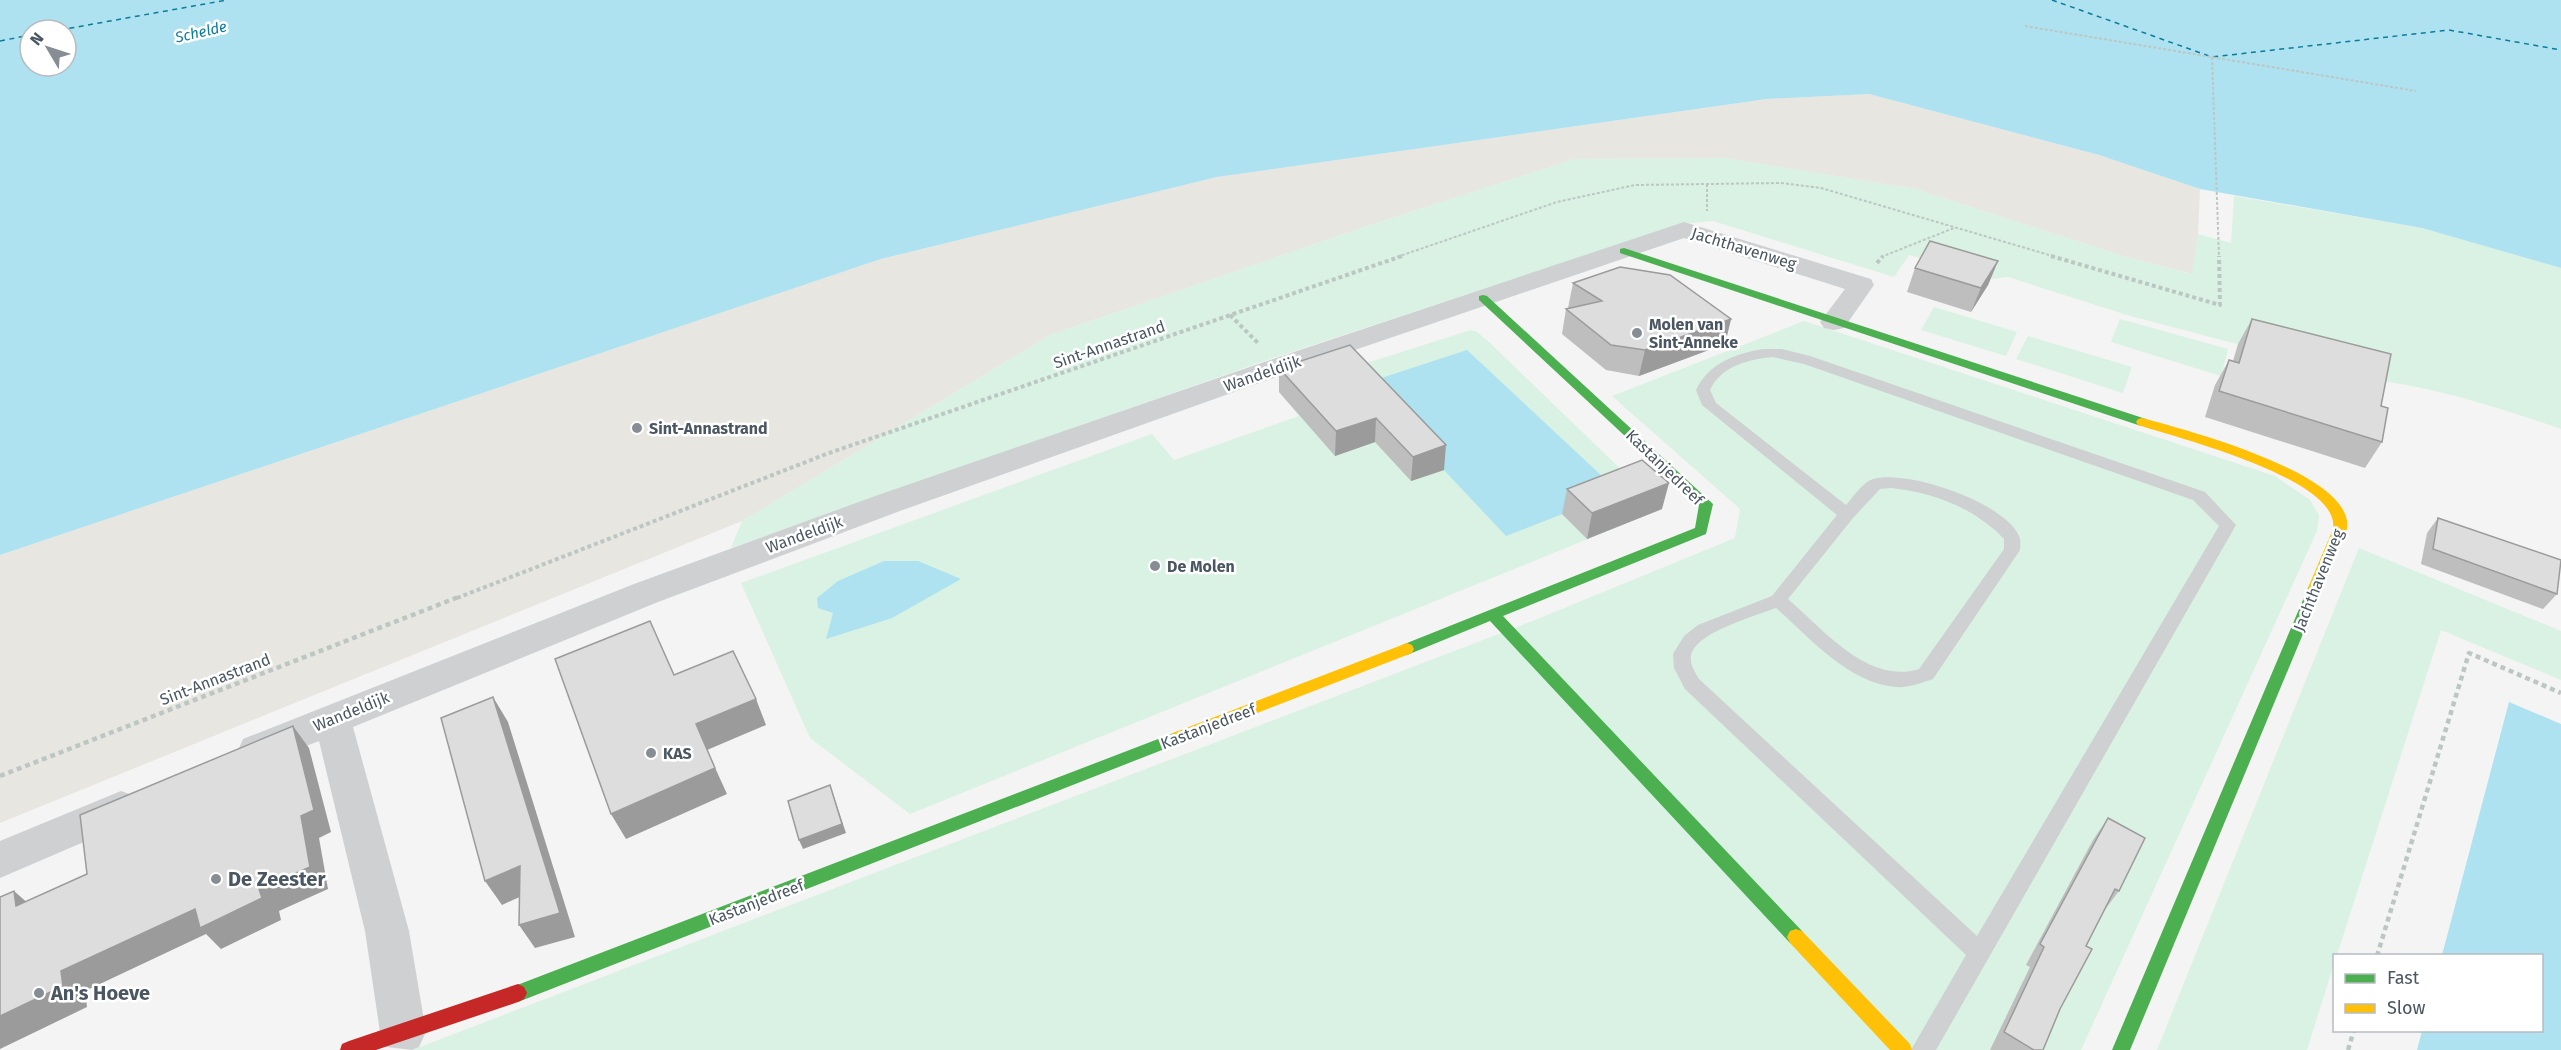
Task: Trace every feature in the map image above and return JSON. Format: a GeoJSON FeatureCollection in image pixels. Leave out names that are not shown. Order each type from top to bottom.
{"type":"FeatureCollection","features":[{"type":"Feature","properties":{"kind":"street","name":"Jachthavenweg"},"geometry":{"type":"LineString","coordinates":[[1624,251],[1684,230],[1861,285]]}},
{"type":"Feature","properties":{"kind":"street","name":"Jachthavenweg"},"geometry":{"type":"LineString","coordinates":[[1624,251],[2277,467],[2302,477],[2324,492],[2339,510],[2341,526],[2121,1050]]}},
{"type":"Feature","properties":{"kind":"street","name":"Wandeldijk"},"geometry":{"type":"LineString","coordinates":[[233,760],[332,718],[646,593],[878,507],[1280,366],[1624,251]]}},
{"type":"Feature","properties":{"kind":"street"},"geometry":{"type":"LineString","coordinates":[[1834,322],[1861,285]]}},
{"type":"Feature","properties":{"kind":"street","name":"Kastanjedreef"},"geometry":{"type":"LineString","coordinates":[[349,1050],[564,977],[1493,615],[1701,531],[1706,504],[1483,298]]}},
{"type":"Feature","properties":{"kind":"street"},"geometry":{"type":"LineString","coordinates":[[1493,615],[1903,1050]]}},
{"type":"Feature","properties":{"kind":"street"},"geometry":{"type":"LineString","coordinates":[[332,718],[387,931],[404,1032]]}},
{"type":"Feature","properties":{"kind":"street"},"geometry":{"type":"LineString","coordinates":[[0,861],[145,798]]}},
{"type":"Feature","properties":{"kind":"lane"},"geometry":{"type":"LineString","coordinates":[[1846,513],[1709,405],[1702,390],[1706,379],[1718,369],[1760,354],[1789,355],[2179,488],[2199,496],[2228,525],[1923,1050]]}},
{"type":"Feature","properties":{"kind":"lane"},"geometry":{"type":"LineString","coordinates":[[1778,600],[1850,661],[1890,680],[1910,680],[1926,674],[2012,550],[2012,538],[1994,518],[1925,488],[1903,482],[1875,484],[1846,513],[1778,600],[1704,630],[1690,641],[1683,654],[1683,668],[1692,684],[1979,952]]}},
{"type":"Feature","properties":{"kind":"path"},"geometry":{"type":"LineString","coordinates":[[2025,26],[2416,91]]}},
{"type":"Feature","properties":{"kind":"path","name":"Sint-Annastrand"},"geometry":{"type":"LineString","coordinates":[[0,776],[829,453],[1557,202],[1635,185],[1802,184],[2220,305],[2219,217],[2212,57]]}},
{"type":"Feature","properties":{"kind":"path"},"geometry":{"type":"LineString","coordinates":[[1861,285],[1883,255],[1956,227]]}},
{"type":"Feature","properties":{"kind":"path"},"geometry":{"type":"LineString","coordinates":[[1230,315],[1280,366]]}},
{"type":"Feature","properties":{"kind":"path"},"geometry":{"type":"LineString","coordinates":[[2378,954],[2469,654],[2561,693]]}},
{"type":"Feature","properties":{"kind":"path"},"geometry":{"type":"LineString","coordinates":[[2348,1050],[2353,1032]]}},
{"type":"Feature","properties":{"kind":"green space"},"geometry":{"type":"Polygon","coordinates":[[[1725,158],[1916,189],[2123,256],[2191,274],[2198,234],[2231,243],[2234,196],[2422,228],[2561,268],[2561,429],[2467,399],[2370,379],[2127,315],[2008,277],[1991,279],[1909,255],[1894,277],[1713,221],[1681,224],[1273,358],[731,548],[742,521],[1050,335],[1361,228],[1574,159],[1725,158]]]}},
{"type":"Feature","properties":{"kind":"green space"},"geometry":{"type":"Polygon","coordinates":[[[1934,307],[2017,332],[2006,356],[1921,330],[1934,307]]]}},
{"type":"Feature","properties":{"kind":"green space"},"geometry":{"type":"Polygon","coordinates":[[[2120,319],[2228,349],[2221,376],[2111,342],[2120,319]]]}},
{"type":"Feature","properties":{"kind":"green space"},"geometry":{"type":"Polygon","coordinates":[[[1804,321],[2275,476],[2310,500],[2319,515],[2317,531],[2081,1050],[412,1050],[1535,620],[1735,538],[1740,509],[1612,396],[1804,321]]]}},
{"type":"Feature","properties":{"kind":"green space","name":"De Molen"},"geometry":{"type":"Polygon","coordinates":[[[1471,330],[1489,342],[1662,509],[910,814],[810,738],[741,583],[1152,434],[1174,460],[1299,416],[1278,391],[1471,330]]]}},
{"type":"Feature","properties":{"kind":"green space"},"geometry":{"type":"Polygon","coordinates":[[[2028,336],[2132,367],[2123,393],[2016,359],[2028,336]]]}},
{"type":"Feature","properties":{"kind":"green space"},"geometry":{"type":"Polygon","coordinates":[[[2359,548],[2561,631],[2561,680],[2441,630],[2337,954],[2333,954],[2333,967],[2307,1050],[2157,1050],[2359,548]]]}},
{"type":"Feature","properties":{"kind":"sand","name":"Sint-Annastrand"},"geometry":{"type":"Polygon","coordinates":[[[1869,94],[2099,155],[2200,189],[2198,234],[2192,274],[2123,256],[1916,189],[1725,158],[1574,159],[1361,228],[1050,335],[742,521],[0,823],[0,555],[881,259],[1217,177],[1767,99],[1869,94]]]}},
{"type":"Feature","properties":{"kind":"water","name":"Schelde"},"geometry":{"type":"Polygon","coordinates":[[[0,0],[2561,0],[2561,268],[2422,228],[2200,189],[2099,155],[1869,94],[1767,99],[1217,177],[881,259],[0,555],[0,0]]]}},
{"type":"Feature","properties":{"kind":"water"},"geometry":{"type":"Polygon","coordinates":[[[1467,350],[1619,492],[1506,536],[1363,384],[1467,350]]]}},
{"type":"Feature","properties":{"kind":"water"},"geometry":{"type":"Polygon","coordinates":[[[884,561],[918,561],[961,579],[892,618],[826,639],[833,613],[818,608],[817,598],[838,581],[884,561]]]}},
{"type":"Feature","properties":{"kind":"water"},"geometry":{"type":"Polygon","coordinates":[[[2509,702],[2561,724],[2561,1050],[2417,1050],[2422,1032],[2543,1032],[2543,954],[2442,954],[2509,702]]]}},
{"type":"Feature","properties":{"kind":"building"},"geometry":{"type":"Polygon","coordinates":[[[1930,241],[1998,261],[1981,288],[1915,268],[1930,241]]]}},
{"type":"Feature","properties":{"kind":"building"},"geometry":{"type":"Polygon","coordinates":[[[1620,267],[1670,275],[1731,319],[1645,350],[1611,345],[1566,309],[1602,301],[1573,283],[1620,267]]]}},
{"type":"Feature","properties":{"kind":"building"},"geometry":{"type":"Polygon","coordinates":[[[2252,319],[2391,354],[2381,406],[2388,408],[2382,442],[2219,391],[2229,360],[2239,363],[2252,319]]]}},
{"type":"Feature","properties":{"kind":"building"},"geometry":{"type":"Polygon","coordinates":[[[1350,345],[1446,445],[1413,457],[1376,418],[1336,431],[1279,368],[1350,345]]]}},
{"type":"Feature","properties":{"kind":"building"},"geometry":{"type":"Polygon","coordinates":[[[1642,460],[1669,483],[1592,513],[1567,489],[1642,460]]]}},
{"type":"Feature","properties":{"kind":"building"},"geometry":{"type":"Polygon","coordinates":[[[2438,518],[2561,560],[2557,594],[2433,549],[2438,518]]]}},
{"type":"Feature","properties":{"kind":"building","name":"KAS"},"geometry":{"type":"Polygon","coordinates":[[[650,621],[674,675],[733,651],[756,699],[696,724],[715,768],[611,814],[555,659],[650,621]]]}},
{"type":"Feature","properties":{"kind":"building"},"geometry":{"type":"Polygon","coordinates":[[[493,697],[560,913],[519,925],[520,866],[485,881],[441,718],[493,697]]]}},
{"type":"Feature","properties":{"kind":"building"},"geometry":{"type":"Polygon","coordinates":[[[293,726],[314,810],[301,816],[310,867],[259,889],[262,898],[200,928],[195,909],[61,971],[63,986],[0,1016],[0,897],[14,891],[16,906],[87,874],[80,815],[293,726]]]}},
{"type":"Feature","properties":{"kind":"building"},"geometry":{"type":"Polygon","coordinates":[[[830,785],[842,824],[799,840],[788,801],[830,785]]]}},
{"type":"Feature","properties":{"kind":"building"},"geometry":{"type":"Polygon","coordinates":[[[2108,818],[2145,838],[2119,891],[2115,889],[2086,946],[2092,949],[2060,1009],[2043,1050],[2034,1050],[2004,1032],[2044,947],[2040,944],[2108,818]]]}},
{"type":"Feature","properties":{"kind":"ferry route"},"geometry":{"type":"LineString","coordinates":[[78,27],[227,0]]}},
{"type":"Feature","properties":{"kind":"ferry route"},"geometry":{"type":"LineString","coordinates":[[2052,0],[2212,57],[2449,30],[2561,50]]}},
{"type":"Feature","properties":{"kind":"ferry route"},"geometry":{"type":"LineString","coordinates":[[0,41],[18,37]]}},
{"type":"Feature","properties":{"kind":"traffic: fast"},"geometry":{"type":"LineString","coordinates":[[1624,251],[2142,422]]}},
{"type":"Feature","properties":{"kind":"traffic: fast"},"geometry":{"type":"LineString","coordinates":[[1407,649],[1701,531],[1706,504],[1483,298]]}},
{"type":"Feature","properties":{"kind":"traffic: fast"},"geometry":{"type":"LineString","coordinates":[[2121,1050],[2315,588]]}},
{"type":"Feature","properties":{"kind":"traffic: fast"},"geometry":{"type":"LineString","coordinates":[[1493,615],[1796,937]]}},
{"type":"Feature","properties":{"kind":"traffic: fast"},"geometry":{"type":"LineString","coordinates":[[518,993],[1179,737]]}},
{"type":"Feature","properties":{"kind":"traffic: slow"},"geometry":{"type":"LineString","coordinates":[[2142,422],[2256,459],[2315,488],[2333,505],[2341,524],[2340,529],[2315,588]]}},
{"type":"Feature","properties":{"kind":"traffic: slow"},"geometry":{"type":"LineString","coordinates":[[1179,737],[1407,649]]}},
{"type":"Feature","properties":{"kind":"traffic: slow"},"geometry":{"type":"LineString","coordinates":[[1796,937],[1903,1050]]}},
{"type":"Feature","properties":{"kind":"traffic: jam"},"geometry":{"type":"LineString","coordinates":[[349,1050],[518,993]]}},
{"type":"Feature","properties":{"kind":"place","name":"Molen van Sint-Anneke"},"geometry":{"type":"Point","coordinates":[1637,333]}},
{"type":"Feature","properties":{"kind":"place","name":"Sint-Annastrand"},"geometry":{"type":"Point","coordinates":[637,428]}},
{"type":"Feature","properties":{"kind":"place","name":"De Molen"},"geometry":{"type":"Point","coordinates":[1155,566]}},
{"type":"Feature","properties":{"kind":"place","name":"KAS"},"geometry":{"type":"Point","coordinates":[651,753]}},
{"type":"Feature","properties":{"kind":"place","name":"De Zeester"},"geometry":{"type":"Point","coordinates":[216,879]}},
{"type":"Feature","properties":{"kind":"place","name":"An's Hoeve"},"geometry":{"type":"Point","coordinates":[39,993]}}]}
